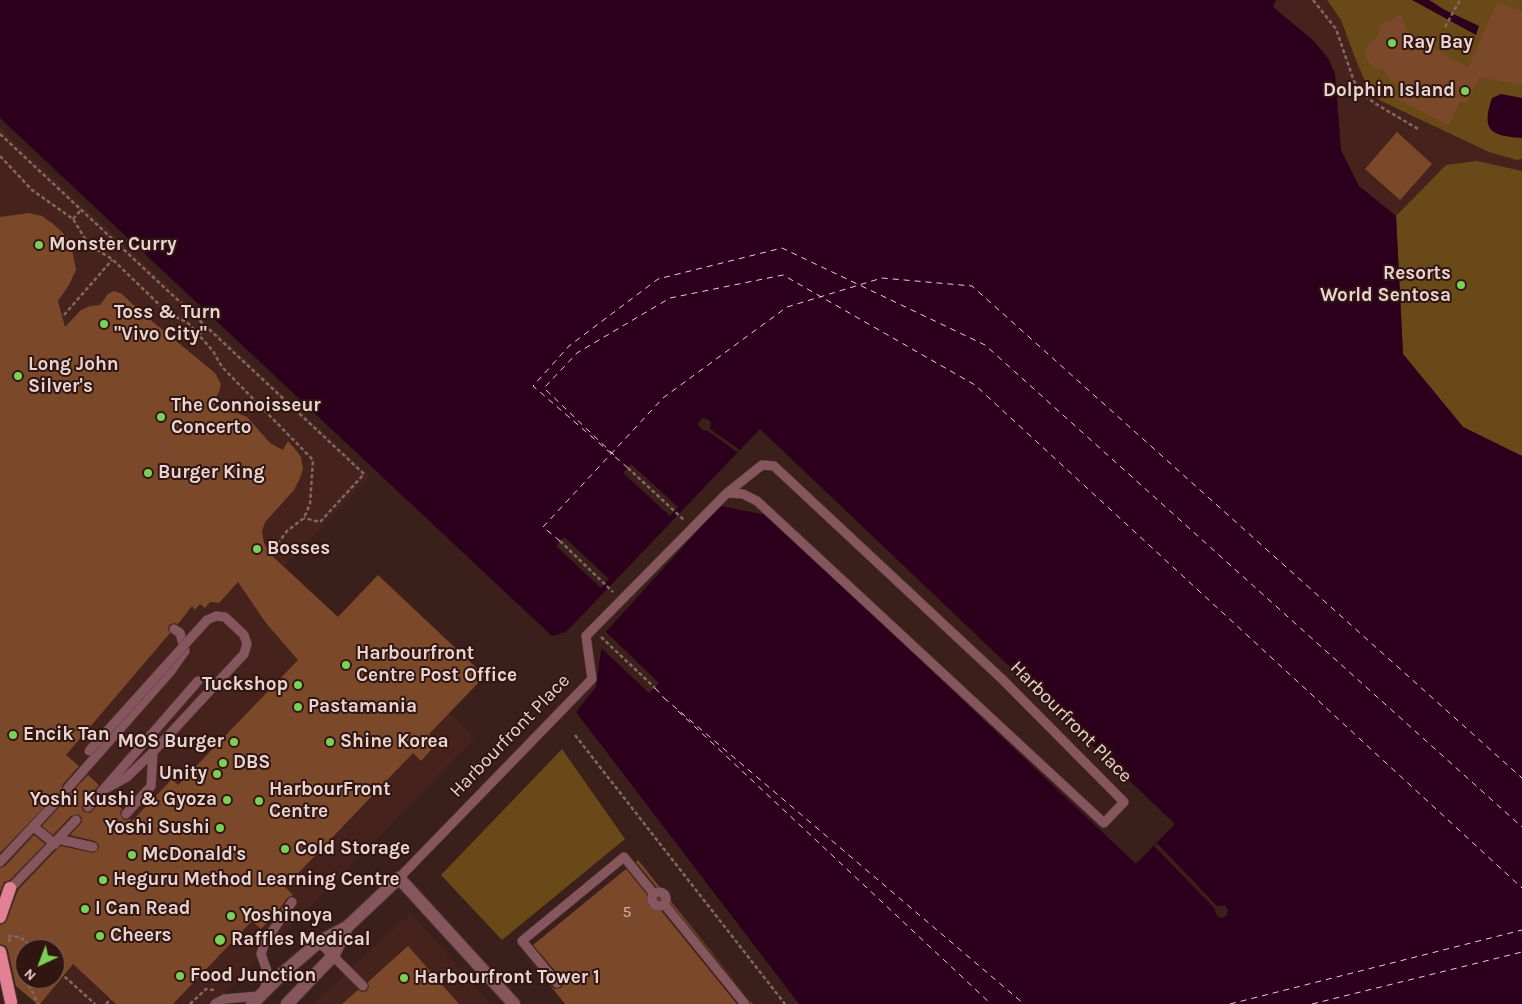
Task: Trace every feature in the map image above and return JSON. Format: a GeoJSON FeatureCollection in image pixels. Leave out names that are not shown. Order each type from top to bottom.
{"type":"FeatureCollection","features":[{"type":"Feature","properties":{"kind":"main road"},"geometry":{"type":"LineString","coordinates":[[0,917],[10,888]]}},
{"type":"Feature","properties":{"kind":"main road"},"geometry":{"type":"LineString","coordinates":[[0,952],[0,960],[12,1003]]}},
{"type":"Feature","properties":{"kind":"main road"},"geometry":{"type":"LineString","coordinates":[[0,990],[12,1003]]}},
{"type":"Feature","properties":{"kind":"street","name":"Harbourfront Place"},"geometry":{"type":"LineString","coordinates":[[258,998],[319,942],[347,927],[399,878]]}},
{"type":"Feature","properties":{"kind":"street"},"geometry":{"type":"LineString","coordinates":[[399,878],[514,1004]]}},
{"type":"Feature","properties":{"kind":"street","name":"Harbourfront Place"},"geometry":{"type":"LineString","coordinates":[[287,1004],[333,956],[347,927]]}},
{"type":"Feature","properties":{"kind":"lane","name":"Harbourfront Place"},"geometry":{"type":"LineString","coordinates":[[399,878],[592,679],[586,636],[727,493],[762,465],[774,466],[1002,679],[1124,802],[1104,823],[757,501],[743,494],[727,493]]}},
{"type":"Feature","properties":{"kind":"lane"},"geometry":{"type":"LineString","coordinates":[[76,779],[89,751],[207,620],[216,616],[225,617],[244,635],[247,644],[244,654],[153,752],[127,777],[107,788]]}},
{"type":"Feature","properties":{"kind":"lane"},"geometry":{"type":"LineString","coordinates":[[68,788],[170,672],[185,650],[180,633],[174,629]]}},
{"type":"Feature","properties":{"kind":"lane"},"geometry":{"type":"LineString","coordinates":[[88,807],[107,788],[198,681]]}},
{"type":"Feature","properties":{"kind":"lane"},"geometry":{"type":"LineString","coordinates":[[126,814],[152,786],[153,752]]}},
{"type":"Feature","properties":{"kind":"lane"},"geometry":{"type":"LineString","coordinates":[[0,862],[56,802]]}},
{"type":"Feature","properties":{"kind":"lane"},"geometry":{"type":"LineString","coordinates":[[0,899],[76,820]]}},
{"type":"Feature","properties":{"kind":"lane"},"geometry":{"type":"LineString","coordinates":[[34,827],[56,842],[92,847]]}},
{"type":"Feature","properties":{"kind":"lane"},"geometry":{"type":"LineString","coordinates":[[557,983],[522,941],[624,857],[654,894],[657,892],[664,894],[664,904],[745,1004]]}},
{"type":"Feature","properties":{"kind":"lane"},"geometry":{"type":"LineString","coordinates":[[215,1004],[224,999],[258,998],[267,980],[267,971],[261,954],[265,942],[292,902]]}},
{"type":"Feature","properties":{"kind":"lane"},"geometry":{"type":"LineString","coordinates":[[319,942],[362,986]]}},
{"type":"Feature","properties":{"kind":"path"},"geometry":{"type":"LineString","coordinates":[[1313,0],[1336,29],[1354,81],[1365,96],[1418,129]]}},
{"type":"Feature","properties":{"kind":"path"},"geometry":{"type":"LineString","coordinates":[[1445,27],[1460,0]]}},
{"type":"Feature","properties":{"kind":"path"},"geometry":{"type":"LineString","coordinates":[[0,134],[364,474],[320,522],[304,518]]}},
{"type":"Feature","properties":{"kind":"path"},"geometry":{"type":"LineString","coordinates":[[0,156],[32,190],[73,219],[89,244],[112,260],[168,313],[188,322],[213,351],[222,367],[313,460],[310,504],[304,518],[287,531],[270,554]]}},
{"type":"Feature","properties":{"kind":"path"},"geometry":{"type":"LineString","coordinates":[[73,219],[81,210]]}},
{"type":"Feature","properties":{"kind":"path"},"geometry":{"type":"LineString","coordinates":[[64,315],[112,260]]}},
{"type":"Feature","properties":{"kind":"path"},"geometry":{"type":"LineString","coordinates":[[199,335],[206,326]]}},
{"type":"Feature","properties":{"kind":"path"},"geometry":{"type":"LineString","coordinates":[[628,468],[684,520]]}},
{"type":"Feature","properties":{"kind":"path"},"geometry":{"type":"LineString","coordinates":[[560,541],[614,593]]}},
{"type":"Feature","properties":{"kind":"path"},"geometry":{"type":"LineString","coordinates":[[600,635],[655,688]]}},
{"type":"Feature","properties":{"kind":"path"},"geometry":{"type":"LineString","coordinates":[[575,735],[785,1004]]}},
{"type":"Feature","properties":{"kind":"path"},"geometry":{"type":"LineString","coordinates":[[8,936],[22,939]]}},
{"type":"Feature","properties":{"kind":"path"},"geometry":{"type":"LineString","coordinates":[[65,977],[96,1004]]}},
{"type":"Feature","properties":{"kind":"path"},"geometry":{"type":"LineString","coordinates":[[31,989],[38,1004]]}},
{"type":"Feature","properties":{"kind":"path"},"geometry":{"type":"LineString","coordinates":[[106,1004],[111,999]]}},
{"type":"Feature","properties":{"kind":"shaded area"},"geometry":{"type":"Polygon","coordinates":[[[0,0],[1276,0],[1273,7],[1313,40],[1328,58],[1335,74],[1341,150],[1359,186],[1396,216],[1403,354],[1463,427],[1522,456],[1522,1004],[799,1004],[576,712],[596,687],[603,635],[720,506],[767,515],[1136,864],[1175,824],[760,429],[566,632],[552,636],[0,118],[0,0]]]}},
{"type":"Feature","properties":{"kind":"shaded area","name":"Resorts World Sentosa"},"geometry":{"type":"Polygon","coordinates":[[[1276,0],[1522,0],[1522,456],[1403,354],[1396,216],[1359,186],[1341,150],[1335,74],[1273,6],[1276,0]]]}},
{"type":"Feature","properties":{"kind":"shaded area"},"geometry":{"type":"Polygon","coordinates":[[[1327,0],[1522,0],[1522,159],[1517,160],[1489,152],[1381,101],[1369,90],[1341,20],[1327,0]]]}},
{"type":"Feature","properties":{"kind":"shaded area"},"geometry":{"type":"Polygon","coordinates":[[[1412,0],[1429,0],[1479,26],[1476,35],[1412,0]]]}},
{"type":"Feature","properties":{"kind":"shaded area"},"geometry":{"type":"Polygon","coordinates":[[[1501,94],[1522,98],[1522,138],[1496,133],[1488,124],[1492,98],[1501,94]]]}},
{"type":"Feature","properties":{"kind":"shaded area"},"geometry":{"type":"Polygon","coordinates":[[[0,127],[370,476],[285,566],[337,617],[378,575],[485,676],[449,713],[475,738],[215,1004],[36,1004],[19,989],[65,989],[65,939],[15,939],[15,985],[0,972],[0,127]]]}},
{"type":"Feature","properties":{"kind":"shaded area"},"geometry":{"type":"Polygon","coordinates":[[[1477,161],[1522,171],[1522,456],[1463,427],[1403,354],[1396,216],[1446,165],[1477,161]]]}},
{"type":"Feature","properties":{"kind":"shaded area"},"geometry":{"type":"Polygon","coordinates":[[[562,749],[625,839],[502,940],[441,875],[562,749]]]}},
{"type":"Feature","properties":{"kind":"shaded area"},"geometry":{"type":"Polygon","coordinates":[[[411,913],[491,1004],[312,1004],[411,913]]]}},
{"type":"Feature","properties":{"kind":"pier"},"geometry":{"type":"Polygon","coordinates":[[[702,418],[709,420],[711,423],[710,429],[740,450],[737,452],[708,431],[702,430],[698,424],[702,418]]]}},
{"type":"Feature","properties":{"kind":"pier"},"geometry":{"type":"Polygon","coordinates":[[[631,464],[678,507],[670,516],[623,473],[631,464]]]}},
{"type":"Feature","properties":{"kind":"pier"},"geometry":{"type":"Polygon","coordinates":[[[564,537],[609,579],[601,588],[556,546],[564,537]]]}},
{"type":"Feature","properties":{"kind":"pier"},"geometry":{"type":"Polygon","coordinates":[[[604,630],[659,683],[649,693],[599,646],[601,634],[604,630]]]}},
{"type":"Feature","properties":{"kind":"pier"},"geometry":{"type":"Polygon","coordinates":[[[1157,843],[1217,906],[1225,905],[1228,910],[1227,915],[1223,918],[1218,917],[1215,909],[1154,846],[1157,843]]]}},
{"type":"Feature","properties":{"kind":"building"},"geometry":{"type":"Polygon","coordinates":[[[1497,3],[1522,11],[1522,85],[1480,77],[1466,104],[1460,101],[1449,125],[1396,99],[1401,88],[1386,75],[1384,70],[1373,68],[1365,56],[1367,47],[1378,36],[1382,23],[1401,15],[1407,30],[1423,47],[1425,43],[1468,68],[1497,3]]]}},
{"type":"Feature","properties":{"kind":"building"},"geometry":{"type":"Polygon","coordinates":[[[1397,132],[1432,164],[1400,200],[1365,169],[1397,132]]]}},
{"type":"Feature","properties":{"kind":"building"},"geometry":{"type":"Polygon","coordinates":[[[29,213],[42,216],[52,223],[71,244],[76,270],[58,301],[65,327],[81,310],[90,306],[100,305],[108,294],[114,291],[122,294],[142,313],[215,373],[221,384],[213,402],[225,411],[235,412],[247,417],[270,443],[283,450],[288,441],[301,457],[303,469],[294,490],[265,522],[262,531],[264,543],[270,554],[338,617],[378,575],[485,676],[429,734],[437,743],[421,761],[413,753],[285,887],[293,895],[287,898],[279,910],[261,929],[252,921],[173,1004],[116,1004],[73,964],[65,974],[65,939],[15,939],[15,982],[8,950],[6,946],[0,944],[0,925],[7,920],[18,890],[61,846],[94,853],[99,848],[99,845],[95,841],[70,835],[82,822],[82,818],[78,814],[71,816],[53,835],[42,826],[62,804],[61,798],[55,796],[0,853],[0,217],[29,213]],[[238,582],[219,603],[210,602],[205,608],[200,604],[195,610],[192,606],[178,624],[169,625],[170,633],[66,755],[79,766],[63,784],[64,792],[67,794],[72,792],[88,775],[99,785],[83,803],[82,809],[84,812],[90,813],[109,794],[122,809],[120,813],[122,818],[132,821],[172,779],[178,785],[298,660],[266,623],[238,582]]]}},
{"type":"Feature","properties":{"kind":"building"},"geometry":{"type":"Polygon","coordinates":[[[34,835],[45,844],[10,880],[4,882],[0,892],[0,868],[5,866],[34,835]]]}},
{"type":"Feature","properties":{"kind":"building"},"geometry":{"type":"Polygon","coordinates":[[[638,860],[744,992],[666,898],[658,901],[659,908],[737,1004],[565,1004],[523,952],[552,987],[555,989],[561,988],[563,985],[562,979],[533,945],[626,869],[650,898],[658,899],[660,896],[659,890],[636,862],[638,860]]]}},
{"type":"Feature","properties":{"kind":"building","name":"Harbourfront Tower 1"},"geometry":{"type":"Polygon","coordinates":[[[408,946],[459,1004],[342,1004],[358,990],[362,992],[367,991],[369,987],[368,982],[408,946]]]}},
{"type":"Feature","properties":{"kind":"building"},"geometry":{"type":"Polygon","coordinates":[[[20,989],[52,989],[40,1004],[37,1004],[20,989]]]}},
{"type":"Feature","properties":{"kind":"ferry route"},"geometry":{"type":"LineString","coordinates":[[628,468],[533,386],[569,346],[658,279],[782,248],[985,345],[1522,827]]}},
{"type":"Feature","properties":{"kind":"ferry route"},"geometry":{"type":"LineString","coordinates":[[614,455],[544,388],[577,353],[670,298],[783,275],[975,385],[1522,888]]}},
{"type":"Feature","properties":{"kind":"ferry route"},"geometry":{"type":"LineString","coordinates":[[560,541],[543,527],[663,398],[787,307],[882,278],[972,286],[1522,778]]}},
{"type":"Feature","properties":{"kind":"ferry route"},"geometry":{"type":"LineString","coordinates":[[655,688],[664,698]]}},
{"type":"Feature","properties":{"kind":"ferry route"},"geometry":{"type":"LineString","coordinates":[[664,698],[1024,1004]]}},
{"type":"Feature","properties":{"kind":"ferry route"},"geometry":{"type":"LineString","coordinates":[[678,711],[991,1004]]}},
{"type":"Feature","properties":{"kind":"ferry route"},"geometry":{"type":"LineString","coordinates":[[1230,1004],[1522,930]]}},
{"type":"Feature","properties":{"kind":"ferry route"},"geometry":{"type":"LineString","coordinates":[[1312,1004],[1522,952]]}},
{"type":"Feature","properties":{"kind":"place","name":"Ray Bay"},"geometry":{"type":"Point","coordinates":[1392,43]}},
{"type":"Feature","properties":{"kind":"place","name":"Dolphin Island"},"geometry":{"type":"Point","coordinates":[1465,91]}},
{"type":"Feature","properties":{"kind":"place","name":"Monster Curry"},"geometry":{"type":"Point","coordinates":[39,245]}},
{"type":"Feature","properties":{"kind":"place","name":"Resorts World Sentosa"},"geometry":{"type":"Point","coordinates":[1461,285]}},
{"type":"Feature","properties":{"kind":"place","name":"Toss & Turn \"Vivo City\""},"geometry":{"type":"Point","coordinates":[104,324]}},
{"type":"Feature","properties":{"kind":"place","name":"Long John Silver's"},"geometry":{"type":"Point","coordinates":[18,376]}},
{"type":"Feature","properties":{"kind":"place","name":"The Connoisseur Concerto"},"geometry":{"type":"Point","coordinates":[161,417]}},
{"type":"Feature","properties":{"kind":"place","name":"Burger King"},"geometry":{"type":"Point","coordinates":[148,473]}},
{"type":"Feature","properties":{"kind":"place","name":"Bosses"},"geometry":{"type":"Point","coordinates":[257,549]}},
{"type":"Feature","properties":{"kind":"place","name":"Harbourfront Centre Post Office"},"geometry":{"type":"Point","coordinates":[346,665]}},
{"type":"Feature","properties":{"kind":"place","name":"Tuckshop"},"geometry":{"type":"Point","coordinates":[298,685]}},
{"type":"Feature","properties":{"kind":"place","name":"Pastamania"},"geometry":{"type":"Point","coordinates":[298,707]}},
{"type":"Feature","properties":{"kind":"place","name":"Encik Tan"},"geometry":{"type":"Point","coordinates":[13,735]}},
{"type":"Feature","properties":{"kind":"place","name":"MOS Burger"},"geometry":{"type":"Point","coordinates":[234,742]}},
{"type":"Feature","properties":{"kind":"place","name":"Shine Korea"},"geometry":{"type":"Point","coordinates":[330,742]}},
{"type":"Feature","properties":{"kind":"place","name":"DBS"},"geometry":{"type":"Point","coordinates":[223,763]}},
{"type":"Feature","properties":{"kind":"place","name":"Unity"},"geometry":{"type":"Point","coordinates":[217,774]}},
{"type":"Feature","properties":{"kind":"place","name":"Yoshi Kushi & Gyoza"},"geometry":{"type":"Point","coordinates":[227,800]}},
{"type":"Feature","properties":{"kind":"place","name":"HarbourFront Centre"},"geometry":{"type":"Point","coordinates":[259,801]}},
{"type":"Feature","properties":{"kind":"place","name":"Yoshi Sushi"},"geometry":{"type":"Point","coordinates":[220,828]}},
{"type":"Feature","properties":{"kind":"place","name":"Cold Storage"},"geometry":{"type":"Point","coordinates":[285,849]}},
{"type":"Feature","properties":{"kind":"place","name":"McDonald's"},"geometry":{"type":"Point","coordinates":[132,855]}},
{"type":"Feature","properties":{"kind":"place","name":"Heguru Method Learning Centre"},"geometry":{"type":"Point","coordinates":[103,880]}},
{"type":"Feature","properties":{"kind":"place","name":"I Can Read"},"geometry":{"type":"Point","coordinates":[85,909]}},
{"type":"Feature","properties":{"kind":"place","name":"Yoshinoya"},"geometry":{"type":"Point","coordinates":[231,916]}},
{"type":"Feature","properties":{"kind":"place","name":"Cheers"},"geometry":{"type":"Point","coordinates":[100,936]}},
{"type":"Feature","properties":{"kind":"place","name":"Raffles Medical"},"geometry":{"type":"Point","coordinates":[220,940]}},
{"type":"Feature","properties":{"kind":"place","name":"Food Junction"},"geometry":{"type":"Point","coordinates":[180,976]}},
{"type":"Feature","properties":{"kind":"place","name":"Harbourfront Tower 1"},"geometry":{"type":"Point","coordinates":[404,978]}}]}
